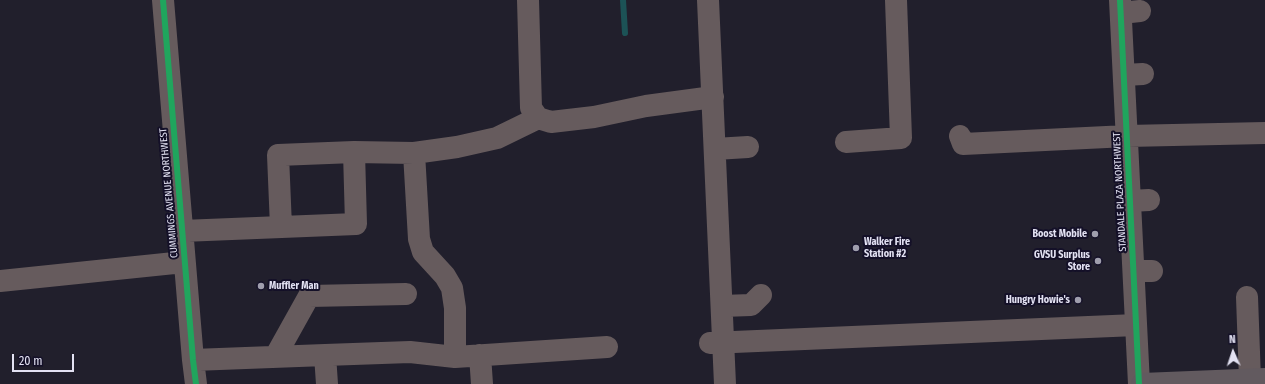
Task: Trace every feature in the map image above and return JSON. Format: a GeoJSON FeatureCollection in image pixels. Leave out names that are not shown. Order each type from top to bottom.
{"type":"FeatureCollection","features":[{"type":"Feature","properties":{"kind":"highway"},"geometry":{"type":"LineString","coordinates":[[1140,384],[1258,379]]}},
{"type":"Feature","properties":{"kind":"street","name":"CUMMINGS AVENUE NORTHWEST"},"geometry":{"type":"LineString","coordinates":[[164,0],[184,262],[196,384]]}},
{"type":"Feature","properties":{"kind":"street"},"geometry":{"type":"LineString","coordinates":[[528,0],[531,108],[538,118],[551,122],[594,117],[646,106],[713,97]]}},
{"type":"Feature","properties":{"kind":"street"},"geometry":{"type":"LineString","coordinates":[[854,136],[901,138],[896,0]]}},
{"type":"Feature","properties":{"kind":"street"},"geometry":{"type":"LineString","coordinates":[[714,8],[713,97],[715,149],[709,170],[717,292],[717,343],[725,384]]}},
{"type":"Feature","properties":{"kind":"street","name":"STANDALE PLAZA NORTHWEST"},"geometry":{"type":"LineString","coordinates":[[1127,8],[1134,75],[1127,136],[1139,201],[1143,271],[1136,325],[1140,384]]}},
{"type":"Feature","properties":{"kind":"street"},"geometry":{"type":"LineString","coordinates":[[281,227],[278,156],[354,152],[414,153],[457,147],[497,138],[538,118]]}},
{"type":"Feature","properties":{"kind":"street","name":"STANDALE PLAZA NORTHWEST"},"geometry":{"type":"LineString","coordinates":[[961,140],[1265,133]]}},
{"type":"Feature","properties":{"kind":"street"},"geometry":{"type":"LineString","coordinates":[[715,149],[748,147]]}},
{"type":"Feature","properties":{"kind":"street"},"geometry":{"type":"LineString","coordinates":[[182,231],[356,224],[354,152]]}},
{"type":"Feature","properties":{"kind":"street"},"geometry":{"type":"LineString","coordinates":[[414,153],[419,239],[423,252],[445,276],[452,288],[455,308],[455,357]]}},
{"type":"Feature","properties":{"kind":"street"},"geometry":{"type":"LineString","coordinates":[[0,281],[184,262]]}},
{"type":"Feature","properties":{"kind":"street"},"geometry":{"type":"LineString","coordinates":[[717,292],[751,305],[761,295]]}},
{"type":"Feature","properties":{"kind":"street"},"geometry":{"type":"LineString","coordinates":[[275,357],[309,296],[406,294]]}},
{"type":"Feature","properties":{"kind":"street"},"geometry":{"type":"LineString","coordinates":[[1253,304],[1258,379]]}},
{"type":"Feature","properties":{"kind":"street"},"geometry":{"type":"LineString","coordinates":[[717,343],[1136,325]]}},
{"type":"Feature","properties":{"kind":"street"},"geometry":{"type":"LineString","coordinates":[[193,360],[410,352],[455,357],[607,347]]}},
{"type":"Feature","properties":{"kind":"street"},"geometry":{"type":"LineString","coordinates":[[326,355],[327,384]]}},
{"type":"Feature","properties":{"kind":"street"},"geometry":{"type":"LineString","coordinates":[[480,355],[482,384]]}},
{"type":"Feature","properties":{"kind":"waterway"},"geometry":{"type":"LineString","coordinates":[[623,0],[625,33]]}},
{"type":"Feature","properties":{"kind":"cycle path"},"geometry":{"type":"LineString","coordinates":[[163,0],[196,384]]}},
{"type":"Feature","properties":{"kind":"cycle path"},"geometry":{"type":"LineString","coordinates":[[1120,0],[1139,384]]}},
{"type":"Feature","properties":{"kind":"place","name":"Boost Mobile"},"geometry":{"type":"Point","coordinates":[1095,234]}},
{"type":"Feature","properties":{"kind":"place","name":"Walker Fire Station #2"},"geometry":{"type":"Point","coordinates":[856,248]}},
{"type":"Feature","properties":{"kind":"place","name":"GVSU Surplus Store"},"geometry":{"type":"Point","coordinates":[1098,261]}},
{"type":"Feature","properties":{"kind":"place","name":"Muffler Man"},"geometry":{"type":"Point","coordinates":[261,286]}},
{"type":"Feature","properties":{"kind":"place","name":"Hungry Howie's"},"geometry":{"type":"Point","coordinates":[1078,300]}}]}
